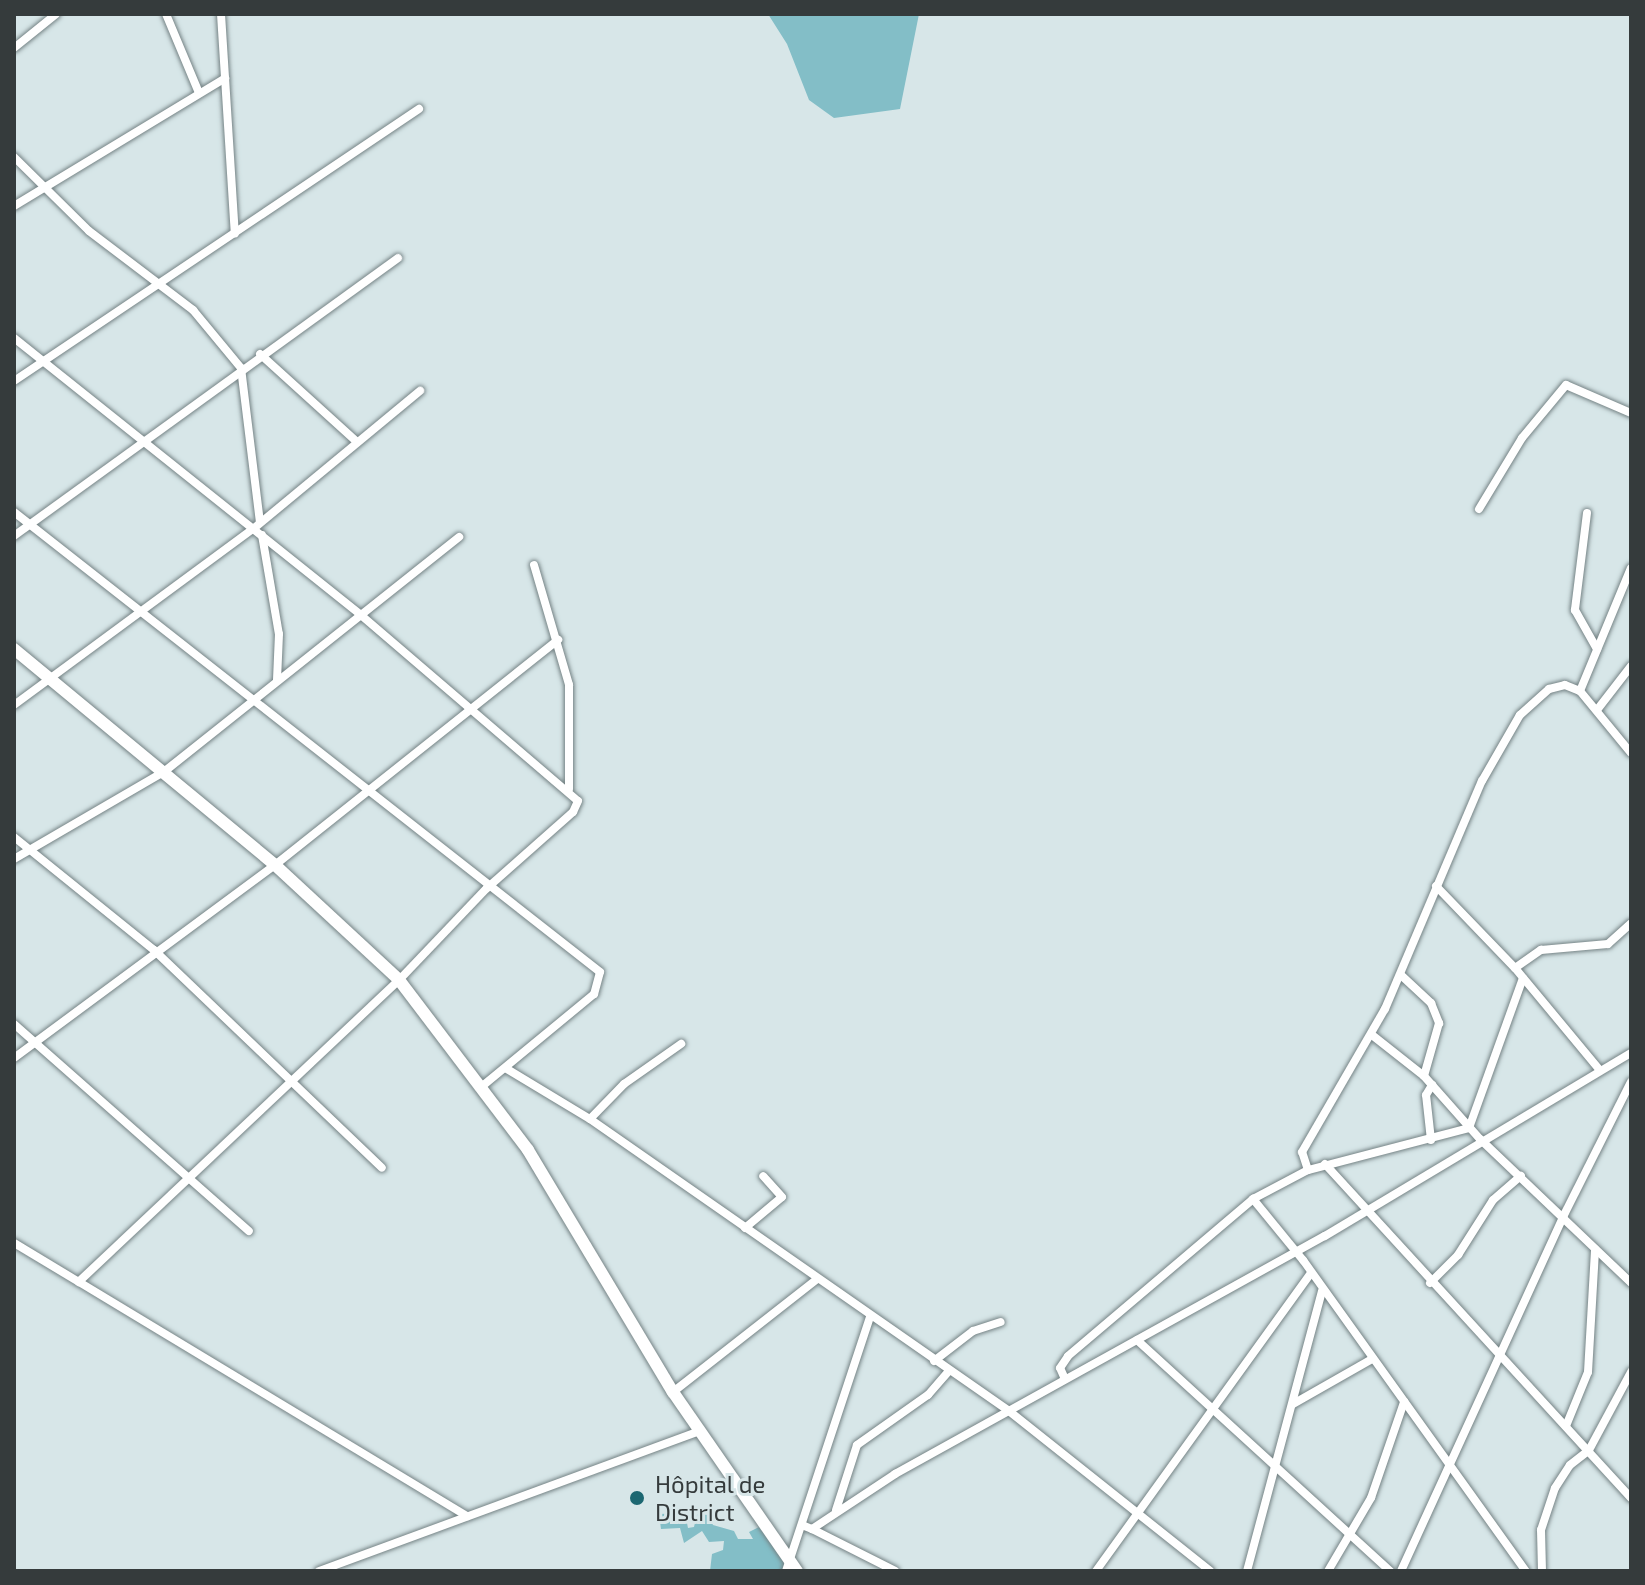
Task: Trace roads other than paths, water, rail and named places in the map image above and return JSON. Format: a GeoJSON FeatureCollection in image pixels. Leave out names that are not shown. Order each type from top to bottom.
{"type":"FeatureCollection","features":[{"type":"Feature","properties":{"kind":"highway"},"geometry":{"type":"LineString","coordinates":[[14,649],[54,677],[275,865],[399,980],[528,1150],[673,1392],[791,1568]]}},
{"type":"Feature","properties":{"kind":"street"},"geometry":{"type":"LineString","coordinates":[[14,48],[56,14]]}},
{"type":"Feature","properties":{"kind":"street"},"geometry":{"type":"LineString","coordinates":[[166,14],[199,93]]}},
{"type":"Feature","properties":{"kind":"street"},"geometry":{"type":"LineString","coordinates":[[221,14],[235,234]]}},
{"type":"Feature","properties":{"kind":"street"},"geometry":{"type":"LineString","coordinates":[[14,206],[43,184],[225,78]]}},
{"type":"Feature","properties":{"kind":"street"},"geometry":{"type":"LineString","coordinates":[[14,381],[163,284],[419,109]]}},
{"type":"Feature","properties":{"kind":"street"},"geometry":{"type":"LineString","coordinates":[[14,157],[89,231],[163,284],[241,368],[256,526]]}},
{"type":"Feature","properties":{"kind":"street"},"geometry":{"type":"LineString","coordinates":[[14,536],[260,354],[398,258]]}},
{"type":"Feature","properties":{"kind":"street"},"geometry":{"type":"LineString","coordinates":[[14,338],[256,526],[262,535],[569,789],[578,801],[573,812],[487,888],[399,980],[79,1282]]}},
{"type":"Feature","properties":{"kind":"street"},"geometry":{"type":"LineString","coordinates":[[260,354],[357,442]]}},
{"type":"Feature","properties":{"kind":"street"},"geometry":{"type":"LineString","coordinates":[[1479,509],[1522,438],[1566,385],[1571,383],[1631,413]]}},
{"type":"Feature","properties":{"kind":"street"},"geometry":{"type":"LineString","coordinates":[[14,705],[256,526],[420,391]]}},
{"type":"Feature","properties":{"kind":"street"},"geometry":{"type":"LineString","coordinates":[[14,512],[487,888],[600,972],[602,979],[594,994],[507,1069],[481,1087]]}},
{"type":"Feature","properties":{"kind":"street"},"geometry":{"type":"LineString","coordinates":[[1587,513],[1575,610],[1597,649]]}},
{"type":"Feature","properties":{"kind":"street"},"geometry":{"type":"LineString","coordinates":[[262,535],[279,634],[277,680]]}},
{"type":"Feature","properties":{"kind":"street"},"geometry":{"type":"LineString","coordinates":[[14,859],[165,771],[459,537]]}},
{"type":"Feature","properties":{"kind":"street"},"geometry":{"type":"LineString","coordinates":[[534,565],[558,640],[572,711],[569,789]]}},
{"type":"Feature","properties":{"kind":"street"},"geometry":{"type":"LineString","coordinates":[[1580,691],[1631,568]]}},
{"type":"Feature","properties":{"kind":"street"},"geometry":{"type":"LineString","coordinates":[[14,1058],[154,950],[275,865],[558,640]]}},
{"type":"Feature","properties":{"kind":"street"},"geometry":{"type":"LineString","coordinates":[[1597,710],[1631,666]]}},
{"type":"Feature","properties":{"kind":"street"},"geometry":{"type":"LineString","coordinates":[[1308,1170],[1302,1152],[1372,1035],[1402,976],[1436,886],[1498,747],[1520,715],[1556,685],[1580,691],[1631,753]]}},
{"type":"Feature","properties":{"kind":"street"},"geometry":{"type":"LineString","coordinates":[[14,837],[154,950],[382,1168]]}},
{"type":"Feature","properties":{"kind":"street"},"geometry":{"type":"LineString","coordinates":[[1436,886],[1515,968],[1598,1068]]}},
{"type":"Feature","properties":{"kind":"street"},"geometry":{"type":"LineString","coordinates":[[1515,968],[1541,950],[1614,941],[1631,923]]}},
{"type":"Feature","properties":{"kind":"street"},"geometry":{"type":"LineString","coordinates":[[1402,976],[1431,1003],[1439,1023],[1424,1076]]}},
{"type":"Feature","properties":{"kind":"street"},"geometry":{"type":"LineString","coordinates":[[1469,1128],[1523,978]]}},
{"type":"Feature","properties":{"kind":"street"},"geometry":{"type":"LineString","coordinates":[[14,1024],[249,1231]]}},
{"type":"Feature","properties":{"kind":"street"},"geometry":{"type":"LineString","coordinates":[[1372,1035],[1424,1076],[1469,1128],[1564,1215],[1631,1283]]}},
{"type":"Feature","properties":{"kind":"street"},"geometry":{"type":"LineString","coordinates":[[590,1119],[624,1084],[681,1044]]}},
{"type":"Feature","properties":{"kind":"street"},"geometry":{"type":"LineString","coordinates":[[812,1529],[836,1510],[1296,1251],[1598,1068],[1631,1053]]}},
{"type":"Feature","properties":{"kind":"street"},"geometry":{"type":"LineString","coordinates":[[507,1069],[590,1119],[948,1372],[1009,1411],[1137,1516],[1210,1571]]}},
{"type":"Feature","properties":{"kind":"street"},"geometry":{"type":"LineString","coordinates":[[1401,1571],[1564,1215],[1629,1100],[1631,1082]]}},
{"type":"Feature","properties":{"kind":"street"},"geometry":{"type":"LineString","coordinates":[[1431,1140],[1426,1095],[1432,1085]]}},
{"type":"Feature","properties":{"kind":"street"},"geometry":{"type":"LineString","coordinates":[[1065,1379],[1060,1368],[1068,1356],[1253,1199],[1325,1164],[1431,1140],[1469,1128]]}},
{"type":"Feature","properties":{"kind":"street"},"geometry":{"type":"LineString","coordinates":[[1325,1164],[1363,1211],[1631,1498]]}},
{"type":"Feature","properties":{"kind":"street"},"geometry":{"type":"LineString","coordinates":[[745,1228],[782,1197],[763,1176]]}},
{"type":"Feature","properties":{"kind":"street"},"geometry":{"type":"LineString","coordinates":[[1430,1283],[1458,1255],[1493,1200],[1521,1176]]}},
{"type":"Feature","properties":{"kind":"street"},"geometry":{"type":"LineString","coordinates":[[1253,1199],[1296,1251],[1526,1571]]}},
{"type":"Feature","properties":{"kind":"street"},"geometry":{"type":"LineString","coordinates":[[14,1243],[467,1516]]}},
{"type":"Feature","properties":{"kind":"street"},"geometry":{"type":"LineString","coordinates":[[1566,1426],[1588,1372],[1595,1249]]}},
{"type":"Feature","properties":{"kind":"street"},"geometry":{"type":"LineString","coordinates":[[1096,1571],[1311,1273]]}},
{"type":"Feature","properties":{"kind":"street"},"geometry":{"type":"LineString","coordinates":[[673,1392],[817,1279]]}},
{"type":"Feature","properties":{"kind":"street"},"geometry":{"type":"LineString","coordinates":[[1247,1571],[1322,1291]]}},
{"type":"Feature","properties":{"kind":"street"},"geometry":{"type":"LineString","coordinates":[[791,1568],[802,1525],[870,1317]]}},
{"type":"Feature","properties":{"kind":"street"},"geometry":{"type":"LineString","coordinates":[[934,1361],[973,1331],[1001,1322]]}},
{"type":"Feature","properties":{"kind":"street"},"geometry":{"type":"LineString","coordinates":[[1137,1340],[1390,1571]]}},
{"type":"Feature","properties":{"kind":"street"},"geometry":{"type":"LineString","coordinates":[[1293,1404],[1372,1359]]}},
{"type":"Feature","properties":{"kind":"street"},"geometry":{"type":"LineString","coordinates":[[836,1510],[857,1445],[919,1402],[948,1372]]}},
{"type":"Feature","properties":{"kind":"street"},"geometry":{"type":"LineString","coordinates":[[1542,1571],[1541,1530],[1555,1488],[1570,1465],[1589,1450],[1631,1372]]}},
{"type":"Feature","properties":{"kind":"street"},"geometry":{"type":"LineString","coordinates":[[1328,1571],[1371,1498],[1404,1402]]}},
{"type":"Feature","properties":{"kind":"street"},"geometry":{"type":"LineString","coordinates":[[319,1571],[700,1431]]}},
{"type":"Feature","properties":{"kind":"street"},"geometry":{"type":"LineString","coordinates":[[802,1525],[895,1571]]}},
{"type":"Feature","properties":{"kind":"place","name":"Hôpital de District"},"geometry":{"type":"Point","coordinates":[637,1498]}}]}
